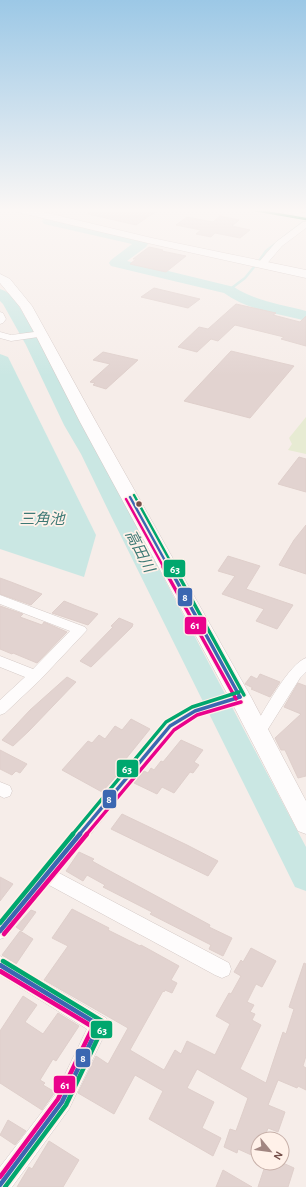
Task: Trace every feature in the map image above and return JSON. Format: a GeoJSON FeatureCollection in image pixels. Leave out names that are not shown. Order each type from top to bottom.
{"type":"FeatureCollection","features":[{"type":"Feature","properties":{"kind":"street"},"geometry":{"type":"LineString","coordinates":[[268,265],[306,274]]}},
{"type":"Feature","properties":{"kind":"street"},"geometry":{"type":"LineString","coordinates":[[0,278],[6,282],[26,306],[39,334],[88,422],[234,699],[258,733],[306,824]]}},
{"type":"Feature","properties":{"kind":"street"},"geometry":{"type":"LineString","coordinates":[[0,315],[2,319],[0,321]]}},
{"type":"Feature","properties":{"kind":"street"},"geometry":{"type":"LineString","coordinates":[[0,335],[16,337],[39,334]]}},
{"type":"Feature","properties":{"kind":"street"},"geometry":{"type":"LineString","coordinates":[[0,599],[80,630],[0,709]]}},
{"type":"Feature","properties":{"kind":"street"},"geometry":{"type":"LineString","coordinates":[[0,661],[35,676]]}},
{"type":"Feature","properties":{"kind":"street"},"geometry":{"type":"LineString","coordinates":[[258,733],[300,677],[306,663]]}},
{"type":"Feature","properties":{"kind":"street"},"geometry":{"type":"LineString","coordinates":[[0,931],[170,726],[182,716],[196,709],[234,699]]}},
{"type":"Feature","properties":{"kind":"street"},"geometry":{"type":"LineString","coordinates":[[46,875],[222,969]]}},
{"type":"Feature","properties":{"kind":"street"},"geometry":{"type":"LineString","coordinates":[[0,965],[99,1025],[62,1102],[0,1185]]}},
{"type":"Feature","properties":{"kind":"green space"},"geometry":{"type":"Polygon","coordinates":[[[306,417],[306,454],[288,450],[292,444],[289,438],[306,417]]]}},
{"type":"Feature","properties":{"kind":"water","name":"三角池"},"geometry":{"type":"Polygon","coordinates":[[[0,354],[8,357],[96,535],[84,577],[0,549],[0,354]]]}},
{"type":"Feature","properties":{"kind":"building"},"geometry":{"type":"Polygon","coordinates":[[[136,265],[174,265],[166,272],[136,265]]]}},
{"type":"Feature","properties":{"kind":"building"},"geometry":{"type":"Polygon","coordinates":[[[154,288],[200,299],[188,308],[141,297],[154,288]]]}},
{"type":"Feature","properties":{"kind":"building"},"geometry":{"type":"Polygon","coordinates":[[[236,304],[276,313],[273,315],[300,322],[306,316],[306,346],[281,339],[284,337],[235,325],[218,341],[211,339],[197,352],[178,347],[199,327],[208,329],[236,304]]]}},
{"type":"Feature","properties":{"kind":"building"},"geometry":{"type":"Polygon","coordinates":[[[231,351],[294,366],[250,418],[184,401],[231,351]]]}},
{"type":"Feature","properties":{"kind":"building"},"geometry":{"type":"Polygon","coordinates":[[[103,352],[138,360],[106,389],[93,385],[95,383],[90,382],[110,364],[93,360],[103,352]]]}},
{"type":"Feature","properties":{"kind":"building"},"geometry":{"type":"Polygon","coordinates":[[[299,457],[306,459],[306,492],[278,484],[299,457]]]}},
{"type":"Feature","properties":{"kind":"building"},"geometry":{"type":"Polygon","coordinates":[[[306,525],[306,574],[279,565],[294,540],[306,525]]]}},
{"type":"Feature","properties":{"kind":"building"},"geometry":{"type":"Polygon","coordinates":[[[228,556],[260,566],[246,589],[293,605],[277,629],[256,621],[264,609],[222,594],[235,576],[218,571],[228,556]]]}},
{"type":"Feature","properties":{"kind":"building"},"geometry":{"type":"Polygon","coordinates":[[[0,578],[42,594],[31,605],[0,594],[0,578]]]}},
{"type":"Feature","properties":{"kind":"building"},"geometry":{"type":"Polygon","coordinates":[[[64,601],[98,614],[88,625],[52,613],[64,601]]]}},
{"type":"Feature","properties":{"kind":"building"},"geometry":{"type":"Polygon","coordinates":[[[0,606],[23,614],[20,617],[42,625],[44,622],[67,632],[37,663],[13,653],[12,654],[0,649],[0,606]]]}},
{"type":"Feature","properties":{"kind":"building"},"geometry":{"type":"Polygon","coordinates":[[[119,618],[133,624],[132,627],[91,667],[80,661],[113,627],[111,626],[119,618]]]}},
{"type":"Feature","properties":{"kind":"building"},"geometry":{"type":"Polygon","coordinates":[[[260,674],[280,682],[270,697],[251,689],[253,688],[245,684],[251,676],[257,679],[260,674]]]}},
{"type":"Feature","properties":{"kind":"building"},"geometry":{"type":"Polygon","coordinates":[[[67,677],[76,682],[29,731],[13,746],[2,740],[30,710],[67,677]]]}},
{"type":"Feature","properties":{"kind":"building"},"geometry":{"type":"Polygon","coordinates":[[[298,683],[306,686],[306,776],[298,778],[285,750],[281,750],[275,738],[301,714],[284,707],[298,683]]]}},
{"type":"Feature","properties":{"kind":"building"},"geometry":{"type":"Polygon","coordinates":[[[131,719],[150,729],[125,760],[128,763],[102,792],[62,770],[88,741],[92,743],[99,735],[105,739],[115,726],[122,730],[131,719]]]}},
{"type":"Feature","properties":{"kind":"building"},"geometry":{"type":"Polygon","coordinates":[[[181,740],[203,750],[194,762],[199,765],[193,773],[190,772],[174,793],[162,787],[157,794],[134,783],[144,771],[148,773],[151,768],[154,770],[161,761],[163,762],[181,740]]]}},
{"type":"Feature","properties":{"kind":"building"},"geometry":{"type":"Polygon","coordinates":[[[0,750],[27,764],[20,773],[16,771],[12,775],[0,769],[0,750]]]}},
{"type":"Feature","properties":{"kind":"building"},"geometry":{"type":"Polygon","coordinates":[[[122,814],[218,861],[208,876],[111,829],[122,814]]]}},
{"type":"Feature","properties":{"kind":"building"},"geometry":{"type":"Polygon","coordinates":[[[79,852],[94,859],[92,861],[210,925],[209,927],[232,938],[223,956],[209,949],[211,945],[150,914],[152,912],[103,887],[105,885],[87,875],[83,881],[66,871],[79,852]]]}},
{"type":"Feature","properties":{"kind":"building"},"geometry":{"type":"Polygon","coordinates":[[[0,877],[13,884],[0,901],[0,877]]]}},
{"type":"Feature","properties":{"kind":"building"},"geometry":{"type":"Polygon","coordinates":[[[72,909],[109,928],[108,930],[140,946],[141,945],[179,966],[171,980],[177,983],[172,993],[165,990],[164,992],[163,991],[130,1050],[164,1070],[175,1050],[181,1054],[187,1041],[215,1055],[230,1024],[216,1016],[241,976],[234,972],[241,960],[243,962],[251,948],[276,961],[262,987],[256,984],[247,1002],[254,1005],[250,1012],[255,1014],[252,1020],[261,1025],[240,1069],[266,1083],[283,1032],[286,1034],[294,1009],[289,1007],[304,963],[306,964],[306,1056],[303,1066],[306,1068],[306,1090],[278,1080],[268,1105],[285,1112],[278,1131],[268,1128],[267,1131],[250,1131],[250,1154],[238,1149],[237,1153],[224,1147],[230,1129],[236,1131],[248,1098],[197,1069],[187,1088],[214,1102],[202,1128],[221,1138],[213,1156],[149,1119],[163,1091],[135,1075],[114,1114],[78,1093],[96,1056],[108,1064],[128,1028],[44,980],[68,946],[52,938],[72,909]]]}},
{"type":"Feature","properties":{"kind":"building"},"geometry":{"type":"Polygon","coordinates":[[[31,910],[36,912],[22,931],[16,927],[31,910]]]}},
{"type":"Feature","properties":{"kind":"building"},"geometry":{"type":"Polygon","coordinates":[[[20,931],[33,939],[16,964],[2,955],[20,931]]]}},
{"type":"Feature","properties":{"kind":"building"},"geometry":{"type":"Polygon","coordinates":[[[23,996],[37,1005],[25,1022],[43,1034],[58,1013],[79,1026],[56,1061],[53,1059],[40,1080],[45,1083],[43,1085],[55,1092],[42,1110],[0,1083],[0,1031],[23,996]]]}},
{"type":"Feature","properties":{"kind":"building"},"geometry":{"type":"Polygon","coordinates":[[[8,1120],[26,1131],[15,1145],[0,1135],[8,1120]]]}},
{"type":"Feature","properties":{"kind":"building"},"geometry":{"type":"Polygon","coordinates":[[[49,1141],[79,1160],[63,1187],[17,1187],[29,1167],[32,1169],[49,1141]]]}},
{"type":"Feature","properties":{"kind":"building"},"geometry":{"type":"Polygon","coordinates":[[[290,1166],[294,1168],[288,1187],[258,1187],[263,1171],[290,1171],[290,1166]]]}},
{"type":"Feature","properties":{"kind":"building"},"geometry":{"type":"Polygon","coordinates":[[[223,1170],[252,1187],[216,1187],[223,1170]]]}},
{"type":"Feature","properties":{"kind":"waterway"},"geometry":{"type":"LineString","coordinates":[[126,265],[229,290],[244,299],[306,316]]}},
{"type":"Feature","properties":{"kind":"waterway"},"geometry":{"type":"LineString","coordinates":[[229,290],[245,278],[254,267]]}},
{"type":"Feature","properties":{"kind":"waterway","name":"高田川"},"geometry":{"type":"LineString","coordinates":[[0,294],[9,301],[34,345],[73,425],[91,454],[120,514],[306,877]]}},
{"type":"Feature","properties":{"kind":"transit line","name":"63"},"geometry":{"type":"LineString","coordinates":[[134,495],[244,695]]}},
{"type":"Feature","properties":{"kind":"transit line","name":"8"},"geometry":{"type":"LineString","coordinates":[[130,497],[240,697]]}},
{"type":"Feature","properties":{"kind":"transit line","name":"61"},"geometry":{"type":"LineString","coordinates":[[126,499],[236,699]]}},
{"type":"Feature","properties":{"kind":"transit line","name":"63"},"geometry":{"type":"LineString","coordinates":[[0,923],[166,722],[192,707],[239,692]]}},
{"type":"Feature","properties":{"kind":"transit line","name":"8"},"geometry":{"type":"LineString","coordinates":[[0,931],[170,726],[186,715],[195,711],[240,697]]}},
{"type":"Feature","properties":{"kind":"transit line","name":"61"},"geometry":{"type":"LineString","coordinates":[[4,934],[174,730],[197,715],[241,702]]}},
{"type":"Feature","properties":{"kind":"transit line","name":"63"},"geometry":{"type":"LineString","coordinates":[[3,961],[102,1021],[104,1025],[66,1105],[5,1187]]}},
{"type":"Feature","properties":{"kind":"transit line","name":"8"},"geometry":{"type":"LineString","coordinates":[[0,965],[99,1025],[62,1102],[0,1185]]}},
{"type":"Feature","properties":{"kind":"transit line","name":"61"},"geometry":{"type":"LineString","coordinates":[[0,971],[93,1027],[58,1099],[0,1177]]}}]}
